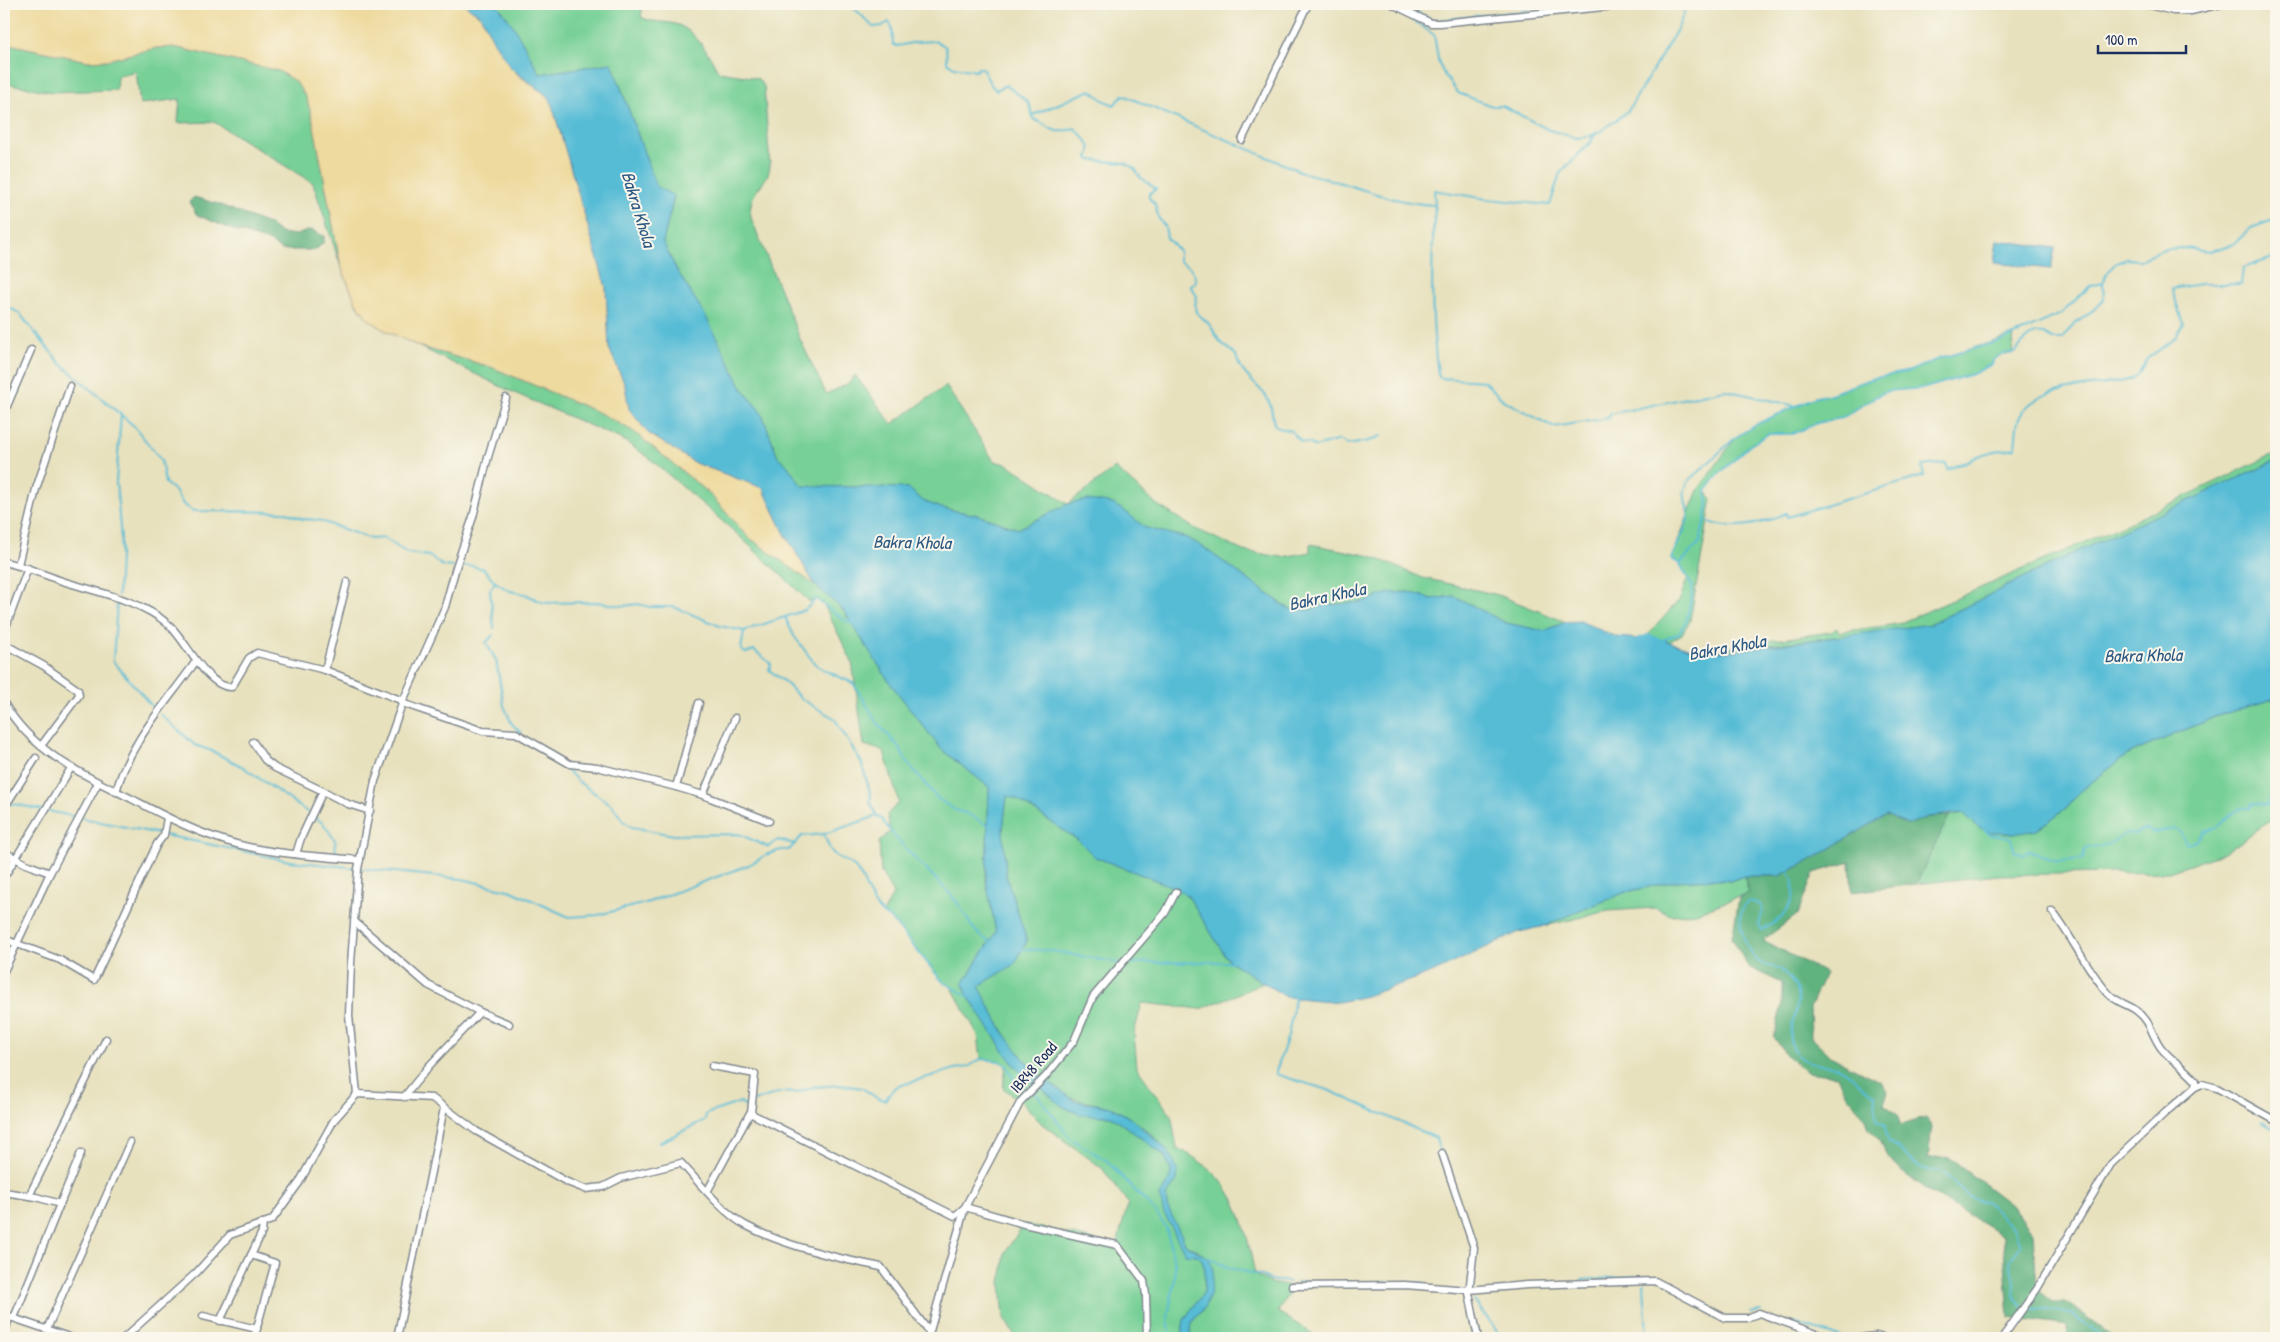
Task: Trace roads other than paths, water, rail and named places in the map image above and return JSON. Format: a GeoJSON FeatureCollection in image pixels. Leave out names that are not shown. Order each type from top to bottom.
{"type":"FeatureCollection","features":[{"type":"Feature","properties":{"kind":"street"},"geometry":{"type":"LineString","coordinates":[[1242,140],[1308,4]]}},
{"type":"Feature","properties":{"kind":"street"},"geometry":{"type":"LineString","coordinates":[[1392,4],[1431,22],[1440,23],[1634,4]]}},
{"type":"Feature","properties":{"kind":"street"},"geometry":{"type":"LineString","coordinates":[[2145,4],[2173,11],[2190,11],[2221,4]]}},
{"type":"Feature","properties":{"kind":"street"},"geometry":{"type":"LineString","coordinates":[[4,413],[31,350]]}},
{"type":"Feature","properties":{"kind":"street"},"geometry":{"type":"LineString","coordinates":[[18,565],[34,496],[70,386]]}},
{"type":"Feature","properties":{"kind":"street"},"geometry":{"type":"LineString","coordinates":[[124,1338],[197,1272],[230,1235],[272,1220],[299,1183],[334,1120],[357,1094],[349,1015],[355,922],[360,860],[380,764],[403,702],[445,607],[473,517],[488,457],[506,398]]}},
{"type":"Feature","properties":{"kind":"street"},"geometry":{"type":"LineString","coordinates":[[4,562],[28,568],[118,599],[156,616],[170,625],[196,661],[220,684],[226,687],[232,686],[249,658],[257,653],[325,670],[403,702],[483,731],[516,734],[570,764],[597,767],[676,787],[703,795],[769,821]]}},
{"type":"Feature","properties":{"kind":"street"},"geometry":{"type":"LineString","coordinates":[[4,632],[28,568]]}},
{"type":"Feature","properties":{"kind":"street"},"geometry":{"type":"LineString","coordinates":[[325,670],[347,582]]}},
{"type":"Feature","properties":{"kind":"street"},"geometry":{"type":"LineString","coordinates":[[4,644],[44,666],[78,690],[79,694],[41,746]]}},
{"type":"Feature","properties":{"kind":"street"},"geometry":{"type":"LineString","coordinates":[[116,792],[131,754],[142,734],[196,661]]}},
{"type":"Feature","properties":{"kind":"street"},"geometry":{"type":"LineString","coordinates":[[4,703],[10,713],[41,746],[70,768],[168,818],[215,838],[252,847],[296,854],[360,860]]}},
{"type":"Feature","properties":{"kind":"street"},"geometry":{"type":"LineString","coordinates":[[676,787],[699,703]]}},
{"type":"Feature","properties":{"kind":"street"},"geometry":{"type":"LineString","coordinates":[[703,795],[735,718]]}},
{"type":"Feature","properties":{"kind":"street"},"geometry":{"type":"LineString","coordinates":[[253,742],[265,760],[276,768],[348,804],[370,812]]}},
{"type":"Feature","properties":{"kind":"street"},"geometry":{"type":"LineString","coordinates":[[4,808],[36,758]]}},
{"type":"Feature","properties":{"kind":"street"},"geometry":{"type":"LineString","coordinates":[[4,877],[70,768]]}},
{"type":"Feature","properties":{"kind":"street"},"geometry":{"type":"LineString","coordinates":[[4,971],[50,873],[98,783]]}},
{"type":"Feature","properties":{"kind":"street"},"geometry":{"type":"LineString","coordinates":[[296,854],[323,791]]}},
{"type":"Feature","properties":{"kind":"street"},"geometry":{"type":"LineString","coordinates":[[4,939],[60,960],[94,980],[157,844],[164,834],[168,818]]}},
{"type":"Feature","properties":{"kind":"street"},"geometry":{"type":"LineString","coordinates":[[4,852],[50,873]]}},
{"type":"Feature","properties":{"kind":"street","name":"IBR48 Road"},"geometry":{"type":"LineString","coordinates":[[929,1335],[965,1207],[1021,1101],[1044,1078],[1074,1041],[1093,997],[1164,913],[1176,892]]}},
{"type":"Feature","properties":{"kind":"street"},"geometry":{"type":"LineString","coordinates":[[2052,911],[2068,932],[2098,981],[2117,1002],[2136,1010],[2148,1022],[2160,1048],[2196,1080],[2195,1087]]}},
{"type":"Feature","properties":{"kind":"street"},"geometry":{"type":"LineString","coordinates":[[355,922],[428,985],[480,1012],[509,1024]]}},
{"type":"Feature","properties":{"kind":"street"},"geometry":{"type":"LineString","coordinates":[[404,1097],[480,1012]]}},
{"type":"Feature","properties":{"kind":"street"},"geometry":{"type":"LineString","coordinates":[[29,1196],[106,1039]]}},
{"type":"Feature","properties":{"kind":"street"},"geometry":{"type":"LineString","coordinates":[[708,1190],[751,1113],[755,1074],[712,1066]]}},
{"type":"Feature","properties":{"kind":"street"},"geometry":{"type":"LineString","coordinates":[[2002,1338],[2037,1289],[2111,1164],[2195,1087],[2202,1084],[2217,1088],[2276,1121]]}},
{"type":"Feature","properties":{"kind":"street"},"geometry":{"type":"LineString","coordinates":[[357,1094],[432,1098],[476,1131],[568,1182],[585,1189],[603,1187],[621,1178],[681,1163],[744,1224],[839,1258],[881,1266],[929,1335]]}},
{"type":"Feature","properties":{"kind":"street"},"geometry":{"type":"LineString","coordinates":[[397,1338],[444,1108]]}},
{"type":"Feature","properties":{"kind":"street"},"geometry":{"type":"LineString","coordinates":[[751,1113],[955,1216],[965,1207],[1024,1224],[1117,1245],[1144,1281],[1147,1338]]}},
{"type":"Feature","properties":{"kind":"street"},"geometry":{"type":"LineString","coordinates":[[47,1329],[130,1142]]}},
{"type":"Feature","properties":{"kind":"street"},"geometry":{"type":"LineString","coordinates":[[4,1338],[9,1316],[60,1204],[80,1153]]}},
{"type":"Feature","properties":{"kind":"street"},"geometry":{"type":"LineString","coordinates":[[1442,1153],[1474,1244],[1469,1290],[1478,1338]]}},
{"type":"Feature","properties":{"kind":"street"},"geometry":{"type":"LineString","coordinates":[[4,1192],[60,1204]]}},
{"type":"Feature","properties":{"kind":"street"},"geometry":{"type":"LineString","coordinates":[[220,1321],[262,1232],[263,1223]]}},
{"type":"Feature","properties":{"kind":"street"},"geometry":{"type":"LineString","coordinates":[[251,1255],[275,1262],[254,1338]]}},
{"type":"Feature","properties":{"kind":"street"},"geometry":{"type":"LineString","coordinates":[[1292,1286],[1405,1285],[1469,1290],[1528,1285],[1655,1281],[1725,1318],[1748,1318],[1759,1313],[1828,1338]]}},
{"type":"Feature","properties":{"kind":"street"},"geometry":{"type":"LineString","coordinates":[[9,1316],[72,1338]]}},
{"type":"Feature","properties":{"kind":"street"},"geometry":{"type":"LineString","coordinates":[[203,1316],[257,1329]]}},
{"type":"Feature","properties":{"kind":"street"},"geometry":{"type":"LineString","coordinates":[[1859,1338],[1876,1336],[1883,1338]]}},
{"type":"Feature","properties":{"kind":"water","name":"Bakra Khola"},"geometry":{"type":"Polygon","coordinates":[[[464,4],[497,4],[514,27],[540,74],[612,63],[656,186],[674,196],[663,242],[676,269],[705,315],[742,388],[762,414],[778,457],[787,465],[802,486],[908,488],[923,501],[941,508],[978,515],[1018,529],[1068,504],[1087,500],[1113,504],[1146,528],[1187,538],[1200,545],[1289,609],[1308,610],[1327,605],[1362,602],[1389,593],[1409,592],[1432,599],[1454,596],[1506,623],[1544,631],[1566,622],[1580,621],[1616,637],[1639,639],[1648,635],[1691,649],[1725,652],[1931,624],[2061,559],[2276,461],[2276,698],[2217,716],[2127,755],[2079,792],[2067,807],[2037,830],[2019,833],[1991,833],[1978,827],[1963,813],[1928,817],[1907,825],[1886,815],[1809,861],[1779,876],[1744,876],[1730,881],[1712,879],[1675,881],[1626,892],[1541,927],[1519,932],[1432,973],[1366,996],[1339,1002],[1286,997],[1228,960],[1188,896],[1171,886],[1095,857],[1078,840],[1018,800],[1007,796],[1003,829],[1006,875],[1027,941],[1014,965],[979,986],[1002,1030],[1026,1062],[1044,1079],[1075,1101],[1111,1107],[1133,1120],[1162,1145],[1172,1157],[1178,1172],[1177,1180],[1166,1196],[1167,1206],[1186,1245],[1209,1258],[1213,1270],[1210,1296],[1204,1308],[1192,1322],[1190,1338],[1181,1338],[1184,1320],[1204,1292],[1205,1270],[1202,1260],[1197,1255],[1185,1254],[1163,1211],[1160,1196],[1170,1178],[1171,1170],[1164,1155],[1111,1116],[1081,1115],[1062,1106],[1035,1085],[1018,1070],[1005,1053],[968,996],[963,984],[996,932],[986,880],[989,787],[942,750],[890,683],[843,610],[815,585],[784,532],[763,488],[695,463],[648,433],[629,409],[625,385],[609,348],[606,287],[550,98],[511,68],[494,42],[481,16],[464,4]]]}},
{"type":"Feature","properties":{"kind":"water"},"geometry":{"type":"Polygon","coordinates":[[[1997,240],[2055,248],[2051,269],[1994,263],[1997,240]]]}},
{"type":"Feature","properties":{"kind":"waterway"},"geometry":{"type":"LineString","coordinates":[[848,4],[873,27],[882,26],[889,22],[892,27],[893,44],[897,46],[936,41],[946,47],[947,62],[954,67],[976,71],[978,68],[982,68],[991,85],[996,90],[1006,85],[1024,99],[1030,106],[1033,119],[1056,131],[1075,128],[1089,145],[1090,153],[1088,158],[1091,160],[1125,163],[1135,169],[1140,177],[1156,189],[1149,194],[1149,198],[1155,204],[1159,219],[1165,226],[1167,238],[1179,251],[1179,261],[1194,273],[1196,282],[1190,286],[1197,296],[1196,312],[1210,325],[1220,342],[1236,355],[1244,373],[1266,396],[1271,406],[1274,424],[1279,428],[1291,431],[1301,442],[1315,447],[1340,440],[1347,445],[1369,441],[1381,436]]}},
{"type":"Feature","properties":{"kind":"waterway"},"geometry":{"type":"LineString","coordinates":[[1383,4],[1408,16],[1434,35],[1439,64],[1445,76],[1458,93],[1492,106],[1503,106],[1549,130],[1576,138],[1589,137],[1601,131],[1628,111],[1678,28],[1687,4]]}},
{"type":"Feature","properties":{"kind":"waterway"},"geometry":{"type":"LineString","coordinates":[[1400,4],[1432,20],[1589,4]]}},
{"type":"Feature","properties":{"kind":"waterway"},"geometry":{"type":"LineString","coordinates":[[1033,115],[1091,90],[1103,100],[1114,105],[1123,95],[1304,173],[1401,200],[1435,205],[1434,190],[1487,199],[1550,205],[1560,173],[1590,143],[1596,133]]}},
{"type":"Feature","properties":{"kind":"waterway"},"geometry":{"type":"LineString","coordinates":[[1435,205],[1432,311],[1435,353],[1440,378],[1484,381],[1503,400],[1553,427],[1609,418],[1610,414],[1725,390],[1796,406],[1816,397],[1831,394],[1870,379],[1910,371],[1938,359],[2003,340],[2061,314],[2090,286],[2103,283]]}},
{"type":"Feature","properties":{"kind":"waterway"},"geometry":{"type":"LineString","coordinates":[[1637,639],[1648,635],[1663,640],[1679,633],[1687,619],[1692,594],[1692,586],[1680,564],[1700,542],[1708,505],[1706,491],[1719,474],[1749,446],[1768,434],[1792,434],[1817,423],[1842,418],[1887,391],[1925,388],[1973,374],[1992,364],[1994,359],[2003,354],[2016,352],[2024,341],[2035,334],[2044,334],[2052,339],[2062,339],[2076,323],[2104,300],[2103,283],[2108,271],[2116,263],[2127,259],[2140,260],[2166,249],[2183,248],[2210,251],[2234,244],[2251,228],[2276,219]]}},
{"type":"Feature","properties":{"kind":"waterway"},"geometry":{"type":"LineString","coordinates":[[1705,520],[1724,526],[1745,526],[1767,521],[1786,513],[1787,517],[1924,476],[1922,466],[1946,463],[1947,469],[1987,453],[2015,448],[2018,421],[2026,408],[2037,399],[2067,389],[2131,379],[2138,374],[2147,359],[2175,338],[2183,324],[2172,289],[2200,284],[2241,284],[2243,268],[2276,257]]}},
{"type":"Feature","properties":{"kind":"waterway"},"geometry":{"type":"LineString","coordinates":[[4,305],[19,313],[60,363],[134,426],[161,460],[165,483],[175,491],[183,504],[193,511],[285,512],[303,519],[318,520],[371,539],[384,538],[407,553],[429,556],[443,566],[453,567]]}},
{"type":"Feature","properties":{"kind":"waterway"},"geometry":{"type":"LineString","coordinates":[[1680,564],[1671,559],[1687,522],[1688,513],[1685,491],[1689,481],[1736,437],[1757,424],[1796,406]]}},
{"type":"Feature","properties":{"kind":"waterway"},"geometry":{"type":"LineString","coordinates":[[118,595],[121,539],[116,482],[121,414]]}},
{"type":"Feature","properties":{"kind":"waterway"},"geometry":{"type":"LineString","coordinates":[[458,566],[472,566],[484,569],[495,582],[510,591],[525,594],[544,603],[596,602],[623,606],[638,604],[650,607],[674,607],[720,626],[744,631],[805,610],[816,599],[847,622],[853,623]]}},
{"type":"Feature","properties":{"kind":"waterway"},"geometry":{"type":"LineString","coordinates":[[494,628],[490,590],[495,582]]}},
{"type":"Feature","properties":{"kind":"waterway"},"geometry":{"type":"LineString","coordinates":[[117,602],[113,661],[156,711]]}},
{"type":"Feature","properties":{"kind":"waterway"},"geometry":{"type":"LineString","coordinates":[[785,617],[794,636],[815,664],[853,683],[879,725],[898,746],[907,762],[937,798],[955,810],[968,814],[989,826]]}},
{"type":"Feature","properties":{"kind":"waterway"},"geometry":{"type":"LineString","coordinates":[[744,631],[741,650],[746,653],[754,650],[771,664],[769,670],[786,683],[801,699],[834,718],[861,762],[871,795],[870,801],[877,816]]}},
{"type":"Feature","properties":{"kind":"waterway"},"geometry":{"type":"LineString","coordinates":[[493,635],[486,643],[496,660],[504,706],[512,724],[521,733]]}},
{"type":"Feature","properties":{"kind":"waterway"},"geometry":{"type":"LineString","coordinates":[[160,714],[195,745],[212,751],[243,767],[323,823],[335,840],[336,854]]}},
{"type":"Feature","properties":{"kind":"waterway"},"geometry":{"type":"LineString","coordinates":[[552,759],[580,783],[612,805],[623,821],[632,827],[674,835],[739,834],[768,847],[778,840],[795,844]]}},
{"type":"Feature","properties":{"kind":"waterway"},"geometry":{"type":"LineString","coordinates":[[1983,828],[1990,835],[2011,838],[2014,851],[2024,855],[2028,851],[2058,861],[2083,859],[2085,848],[2110,844],[2127,833],[2134,834],[2146,829],[2154,833],[2174,828],[2179,831],[2187,844],[2196,841],[2204,831],[2218,826],[2238,809],[2250,807],[2252,803],[2268,805],[2272,793],[2276,791]]}},
{"type":"Feature","properties":{"kind":"waterway"},"geometry":{"type":"LineString","coordinates":[[4,802],[43,810]]}},
{"type":"Feature","properties":{"kind":"waterway"},"geometry":{"type":"LineString","coordinates":[[48,811],[77,817]]}},
{"type":"Feature","properties":{"kind":"waterway"},"geometry":{"type":"LineString","coordinates":[[82,818],[290,861],[462,879],[512,891],[569,917],[598,915],[646,903],[749,865],[768,854],[789,850],[802,836],[824,834],[877,816],[880,817],[905,848],[956,901],[977,933],[991,942]]}},
{"type":"Feature","properties":{"kind":"waterway"},"geometry":{"type":"LineString","coordinates":[[824,834],[832,852],[857,870],[878,909],[892,920],[943,982],[968,996]]}},
{"type":"Feature","properties":{"kind":"waterway"},"geometry":{"type":"LineString","coordinates":[[1787,869],[1792,878],[1794,888],[1790,905],[1785,912],[1771,925],[1762,930],[1759,925],[1763,910],[1759,904],[1749,901],[1743,907],[1741,924],[1746,943],[1756,959],[1764,965],[1782,970],[1796,989],[1797,1004],[1790,1033],[1791,1044],[1794,1050],[1805,1060],[1839,1068],[1853,1077],[1865,1089],[1875,1095],[1876,1120],[1884,1124],[1888,1141],[1923,1169],[1942,1171],[1969,1197],[1987,1203],[2014,1229],[2020,1245],[2010,1261],[2014,1281],[2013,1295],[2023,1307]]}},
{"type":"Feature","properties":{"kind":"waterway"},"geometry":{"type":"LineString","coordinates":[[1022,949],[1053,951],[1119,963]]}},
{"type":"Feature","properties":{"kind":"waterway"},"geometry":{"type":"LineString","coordinates":[[1124,963],[1231,962]]}},
{"type":"Feature","properties":{"kind":"waterway"},"geometry":{"type":"LineString","coordinates":[[1293,997],[1295,998],[1288,1036],[1275,1074],[1328,1090],[1436,1138],[1440,1153]]}},
{"type":"Feature","properties":{"kind":"waterway"},"geometry":{"type":"LineString","coordinates":[[754,1101],[781,1092],[795,1093],[814,1087],[841,1085],[862,1088],[877,1098],[885,1100],[895,1087],[955,1069],[968,1067],[981,1059],[999,1061],[1006,1065],[1023,1091]]}},
{"type":"Feature","properties":{"kind":"waterway"},"geometry":{"type":"LineString","coordinates":[[1035,1092],[1071,1139],[1106,1160],[1152,1208],[1166,1227],[1175,1265],[1175,1278],[1168,1316],[1170,1338]]}},
{"type":"Feature","properties":{"kind":"waterway"},"geometry":{"type":"LineString","coordinates":[[659,1143],[705,1120],[706,1114],[741,1102],[744,1106],[749,1103]]}},
{"type":"Feature","properties":{"kind":"waterway"},"geometry":{"type":"LineString","coordinates":[[2262,1121],[2276,1128]]}},
{"type":"Feature","properties":{"kind":"waterway"},"geometry":{"type":"LineString","coordinates":[[1209,1258],[1229,1268],[1260,1275],[1270,1280],[1289,1282]]}},
{"type":"Feature","properties":{"kind":"waterway"},"geometry":{"type":"LineString","coordinates":[[1581,1280],[1642,1276],[1656,1278]]}},
{"type":"Feature","properties":{"kind":"waterway"},"geometry":{"type":"LineString","coordinates":[[1297,1282],[1424,1283]]}},
{"type":"Feature","properties":{"kind":"waterway"},"geometry":{"type":"LineString","coordinates":[[1644,1284],[1647,1338]]}},
{"type":"Feature","properties":{"kind":"waterway"},"geometry":{"type":"LineString","coordinates":[[1474,1301],[1502,1338]]}},
{"type":"Feature","properties":{"kind":"waterway"},"geometry":{"type":"LineString","coordinates":[[2027,1308],[2071,1313],[2104,1338]]}},
{"type":"Feature","properties":{"kind":"waterway"},"geometry":{"type":"LineString","coordinates":[[1751,1313],[1760,1311]]}},
{"type":"Feature","properties":{"kind":"waterway"},"geometry":{"type":"LineString","coordinates":[[1793,1322],[1843,1338]]}},
{"type":"Feature","properties":{"kind":"waterway"},"geometry":{"type":"LineString","coordinates":[[1885,1337],[1892,1338]]}}]}
